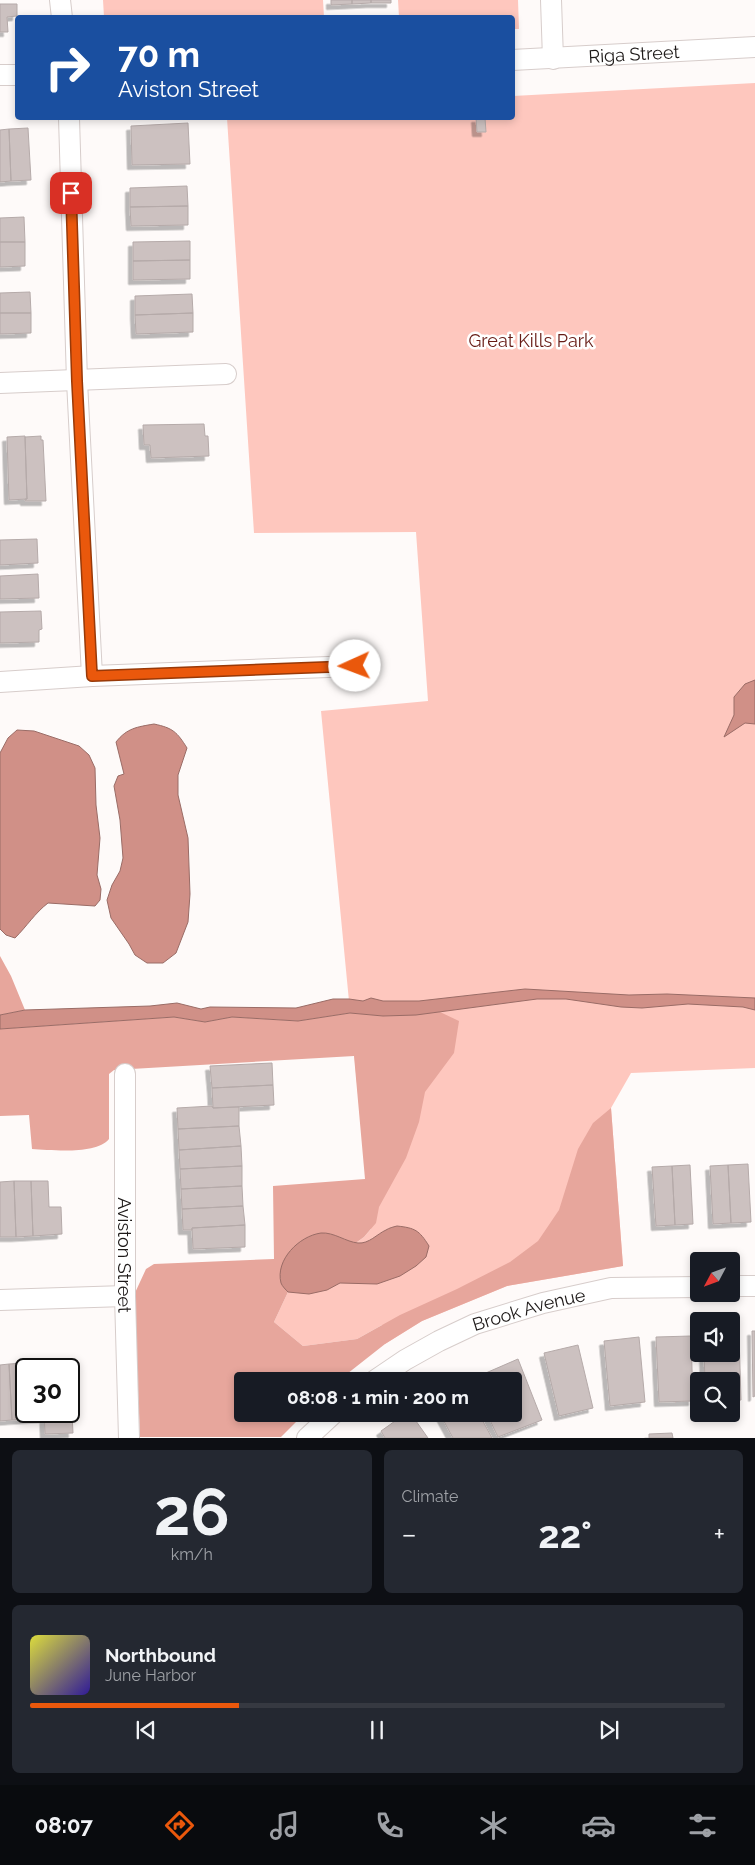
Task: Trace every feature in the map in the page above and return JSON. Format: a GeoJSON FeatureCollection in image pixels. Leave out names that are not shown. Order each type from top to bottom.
{"type":"FeatureCollection","features":[{"type":"Feature","properties":{"kind":"street"},"geometry":{"type":"LineString","coordinates":[[60,0],[62,15]]}},
{"type":"Feature","properties":{"kind":"street"},"geometry":{"type":"LineString","coordinates":[[551,0],[553,59]]}},
{"type":"Feature","properties":{"kind":"street","name":"Riga Street"},"geometry":{"type":"LineString","coordinates":[[515,60],[755,47]]}},
{"type":"Feature","properties":{"kind":"street"},"geometry":{"type":"LineString","coordinates":[[0,75],[15,75]]}},
{"type":"Feature","properties":{"kind":"street"},"geometry":{"type":"LineString","coordinates":[[69,120],[77,381],[92,676]]}},
{"type":"Feature","properties":{"kind":"street"},"geometry":{"type":"LineString","coordinates":[[0,383],[226,374]]}},
{"type":"Feature","properties":{"kind":"street"},"geometry":{"type":"LineString","coordinates":[[0,682],[92,676],[355,666]]}},
{"type":"Feature","properties":{"kind":"street","name":"Aviston Street"},"geometry":{"type":"LineString","coordinates":[[125,1074],[125,1296],[129,1438]]}},
{"type":"Feature","properties":{"kind":"street"},"geometry":{"type":"LineString","coordinates":[[740,1286],[755,1286]]}},
{"type":"Feature","properties":{"kind":"street","name":"Brook Avenue"},"geometry":{"type":"LineString","coordinates":[[387,1372],[439,1341],[475,1324],[543,1303],[611,1288],[690,1287]]}},
{"type":"Feature","properties":{"kind":"street"},"geometry":{"type":"LineString","coordinates":[[0,1300],[125,1296]]}},
{"type":"Feature","properties":{"kind":"street"},"geometry":{"type":"LineString","coordinates":[[307,1438],[324,1422]]}},
{"type":"Feature","properties":{"kind":"green space"},"geometry":{"type":"Polygon","coordinates":[[[103,0],[323,0],[324,15],[104,15],[103,0]]]}},
{"type":"Feature","properties":{"kind":"green space"},"geometry":{"type":"Polygon","coordinates":[[[398,0],[518,0],[519,29],[515,29],[515,15],[399,15],[398,0]]]}},
{"type":"Feature","properties":{"kind":"green space","name":"Great Kills Park"},"geometry":{"type":"Polygon","coordinates":[[[755,83],[755,1068],[631,1073],[611,1108],[623,1266],[507,1286],[422,1321],[385,1344],[382,1325],[357,1339],[303,1346],[274,1322],[288,1292],[364,1237],[371,1229],[321,711],[428,701],[416,532],[254,533],[227,120],[515,120],[515,96],[755,83]]]}},
{"type":"Feature","properties":{"kind":"shaded area"},"geometry":{"type":"Polygon","coordinates":[[[755,680],[755,724],[745,723],[724,737],[734,715],[734,697],[745,684],[755,680]]]}},
{"type":"Feature","properties":{"kind":"shaded area"},"geometry":{"type":"Polygon","coordinates":[[[154,724],[174,731],[187,748],[178,775],[178,795],[188,838],[190,894],[188,922],[176,953],[163,963],[147,963],[135,955],[111,918],[107,900],[112,885],[120,871],[123,858],[120,820],[114,786],[118,776],[124,774],[116,742],[128,731],[137,727],[154,724]]]}},
{"type":"Feature","properties":{"kind":"shaded area"},"geometry":{"type":"Polygon","coordinates":[[[17,730],[34,731],[79,746],[89,755],[95,768],[96,805],[100,838],[97,875],[101,889],[100,900],[95,906],[48,903],[15,938],[6,935],[0,929],[0,753],[8,738],[17,730]]]}},
{"type":"Feature","properties":{"kind":"shaded area"},"geometry":{"type":"Polygon","coordinates":[[[0,956],[11,976],[25,1010],[0,1015],[0,956]]]}},
{"type":"Feature","properties":{"kind":"shaded area"},"geometry":{"type":"Polygon","coordinates":[[[525,989],[629,995],[667,994],[755,998],[755,1010],[743,1007],[688,1004],[642,1008],[621,1007],[566,999],[537,999],[416,1015],[383,1016],[350,1013],[298,1021],[232,1017],[205,1022],[174,1017],[0,1029],[0,1015],[25,1010],[150,1006],[177,1003],[201,1009],[210,1007],[296,1008],[333,999],[363,1001],[371,998],[383,1001],[419,1001],[525,989]]]}},
{"type":"Feature","properties":{"kind":"shaded area"},"geometry":{"type":"Polygon","coordinates":[[[440,1012],[459,1021],[454,1053],[425,1092],[419,1122],[406,1158],[379,1207],[376,1223],[364,1237],[288,1292],[274,1322],[303,1346],[357,1339],[400,1315],[510,1262],[538,1241],[559,1210],[578,1149],[593,1123],[611,1108],[623,1266],[507,1286],[422,1321],[385,1344],[349,1372],[234,1372],[234,1422],[296,1422],[281,1437],[140,1437],[134,1295],[146,1269],[154,1264],[274,1259],[273,1186],[365,1179],[354,1056],[114,1070],[109,1074],[109,1139],[103,1144],[84,1149],[32,1149],[29,1115],[0,1116],[0,1029],[174,1017],[205,1022],[232,1017],[298,1021],[350,1013],[383,1016],[440,1012]]]}},
{"type":"Feature","properties":{"kind":"shaded area"},"geometry":{"type":"Polygon","coordinates":[[[397,1226],[416,1231],[429,1246],[426,1257],[400,1276],[377,1284],[340,1283],[327,1290],[309,1294],[288,1292],[282,1284],[280,1274],[285,1258],[290,1250],[305,1239],[313,1235],[326,1233],[362,1243],[397,1226]]]}},
{"type":"Feature","properties":{"kind":"building"},"geometry":{"type":"Polygon","coordinates":[[[331,0],[352,0],[352,4],[331,5],[331,0]]]}},
{"type":"Feature","properties":{"kind":"building"},"geometry":{"type":"Polygon","coordinates":[[[352,0],[371,0],[371,3],[352,4],[352,0]]]}},
{"type":"Feature","properties":{"kind":"building"},"geometry":{"type":"Polygon","coordinates":[[[371,0],[391,0],[391,3],[371,3],[371,0]]]}},
{"type":"Feature","properties":{"kind":"building"},"geometry":{"type":"Polygon","coordinates":[[[0,4],[17,4],[17,15],[7,17],[8,32],[0,32],[0,4]]]}},
{"type":"Feature","properties":{"kind":"building"},"geometry":{"type":"Polygon","coordinates":[[[476,120],[485,120],[486,132],[477,132],[476,120]]]}},
{"type":"Feature","properties":{"kind":"building"},"geometry":{"type":"Polygon","coordinates":[[[188,123],[190,164],[132,165],[131,126],[188,123]]]}},
{"type":"Feature","properties":{"kind":"building"},"geometry":{"type":"Polygon","coordinates":[[[28,128],[31,180],[11,181],[9,129],[28,128]]]}},
{"type":"Feature","properties":{"kind":"building"},"geometry":{"type":"Polygon","coordinates":[[[9,129],[11,181],[0,182],[0,130],[9,129]]]}},
{"type":"Feature","properties":{"kind":"building"},"geometry":{"type":"Polygon","coordinates":[[[187,186],[188,206],[130,207],[130,188],[187,186]]]}},
{"type":"Feature","properties":{"kind":"building"},"geometry":{"type":"Polygon","coordinates":[[[188,206],[188,225],[131,226],[130,207],[188,206]]]}},
{"type":"Feature","properties":{"kind":"building"},"geometry":{"type":"Polygon","coordinates":[[[24,217],[25,242],[0,242],[0,218],[24,217]]]}},
{"type":"Feature","properties":{"kind":"building"},"geometry":{"type":"Polygon","coordinates":[[[190,241],[190,260],[133,261],[133,242],[190,241]]]}},
{"type":"Feature","properties":{"kind":"building"},"geometry":{"type":"Polygon","coordinates":[[[0,242],[25,242],[25,266],[0,267],[0,242]]]}},
{"type":"Feature","properties":{"kind":"building"},"geometry":{"type":"Polygon","coordinates":[[[190,260],[190,279],[133,280],[133,261],[190,260]]]}},
{"type":"Feature","properties":{"kind":"building"},"geometry":{"type":"Polygon","coordinates":[[[30,292],[31,313],[0,313],[0,293],[30,292]]]}},
{"type":"Feature","properties":{"kind":"building"},"geometry":{"type":"Polygon","coordinates":[[[192,294],[193,313],[135,315],[135,296],[192,294]]]}},
{"type":"Feature","properties":{"kind":"building"},"geometry":{"type":"Polygon","coordinates":[[[0,313],[31,313],[31,333],[0,334],[0,313]]]}},
{"type":"Feature","properties":{"kind":"building"},"geometry":{"type":"Polygon","coordinates":[[[193,313],[193,332],[136,334],[135,315],[193,313]]]}},
{"type":"Feature","properties":{"kind":"building"},"geometry":{"type":"Polygon","coordinates":[[[204,424],[205,436],[208,436],[209,456],[151,458],[150,445],[144,445],[143,425],[204,424]]]}},
{"type":"Feature","properties":{"kind":"building"},"geometry":{"type":"Polygon","coordinates":[[[25,436],[27,499],[9,500],[7,437],[25,436]]]}},
{"type":"Feature","properties":{"kind":"building"},"geometry":{"type":"Polygon","coordinates":[[[41,436],[41,440],[43,440],[46,501],[25,501],[27,499],[25,437],[41,436]]]}},
{"type":"Feature","properties":{"kind":"building"},"geometry":{"type":"Polygon","coordinates":[[[37,539],[38,563],[0,565],[0,540],[37,539]]]}},
{"type":"Feature","properties":{"kind":"building"},"geometry":{"type":"Polygon","coordinates":[[[38,574],[39,598],[0,599],[0,576],[38,574]]]}},
{"type":"Feature","properties":{"kind":"building"},"geometry":{"type":"Polygon","coordinates":[[[41,611],[42,629],[39,630],[39,642],[0,643],[0,612],[41,611]]]}},
{"type":"Feature","properties":{"kind":"building"},"geometry":{"type":"Polygon","coordinates":[[[272,1063],[273,1085],[212,1088],[210,1066],[272,1063]]]}},
{"type":"Feature","properties":{"kind":"building"},"geometry":{"type":"Polygon","coordinates":[[[273,1085],[274,1105],[213,1108],[212,1088],[273,1085]]]}},
{"type":"Feature","properties":{"kind":"building"},"geometry":{"type":"Polygon","coordinates":[[[212,1106],[213,1108],[239,1107],[239,1126],[178,1129],[177,1108],[212,1106]]]}},
{"type":"Feature","properties":{"kind":"building"},"geometry":{"type":"Polygon","coordinates":[[[239,1126],[241,1146],[179,1150],[178,1129],[239,1126]]]}},
{"type":"Feature","properties":{"kind":"building"},"geometry":{"type":"Polygon","coordinates":[[[241,1146],[242,1166],[180,1169],[179,1150],[241,1146]]]}},
{"type":"Feature","properties":{"kind":"building"},"geometry":{"type":"Polygon","coordinates":[[[748,1164],[751,1222],[731,1223],[728,1165],[748,1164]]]}},
{"type":"Feature","properties":{"kind":"building"},"geometry":{"type":"Polygon","coordinates":[[[690,1165],[693,1224],[675,1225],[672,1166],[690,1165]]]}},
{"type":"Feature","properties":{"kind":"building"},"geometry":{"type":"Polygon","coordinates":[[[728,1165],[731,1223],[713,1224],[710,1166],[728,1165]]]}},
{"type":"Feature","properties":{"kind":"building"},"geometry":{"type":"Polygon","coordinates":[[[242,1166],[242,1186],[181,1189],[180,1169],[242,1166]]]}},
{"type":"Feature","properties":{"kind":"building"},"geometry":{"type":"Polygon","coordinates":[[[672,1166],[675,1225],[656,1226],[652,1167],[672,1166]]]}},
{"type":"Feature","properties":{"kind":"building"},"geometry":{"type":"Polygon","coordinates":[[[14,1181],[16,1237],[0,1237],[0,1182],[14,1181]]]}},
{"type":"Feature","properties":{"kind":"building"},"geometry":{"type":"Polygon","coordinates":[[[14,1181],[31,1181],[33,1236],[16,1237],[14,1181]]]}},
{"type":"Feature","properties":{"kind":"building"},"geometry":{"type":"Polygon","coordinates":[[[31,1181],[48,1181],[49,1207],[61,1207],[62,1234],[33,1236],[31,1181]]]}},
{"type":"Feature","properties":{"kind":"building"},"geometry":{"type":"Polygon","coordinates":[[[242,1186],[243,1206],[182,1209],[181,1189],[242,1186]]]}},
{"type":"Feature","properties":{"kind":"building"},"geometry":{"type":"Polygon","coordinates":[[[243,1206],[245,1225],[183,1230],[182,1209],[243,1206]]]}},
{"type":"Feature","properties":{"kind":"building"},"geometry":{"type":"Polygon","coordinates":[[[245,1225],[245,1247],[193,1249],[192,1228],[245,1225]]]}},
{"type":"Feature","properties":{"kind":"building"},"geometry":{"type":"Polygon","coordinates":[[[752,1331],[755,1331],[755,1396],[753,1397],[752,1331]]]}},
{"type":"Feature","properties":{"kind":"building"},"geometry":{"type":"Polygon","coordinates":[[[690,1336],[690,1362],[692,1362],[692,1372],[690,1372],[690,1401],[659,1402],[656,1337],[690,1336]]]}},
{"type":"Feature","properties":{"kind":"building"},"geometry":{"type":"Polygon","coordinates":[[[639,1337],[645,1402],[610,1406],[604,1341],[639,1337]]]}},
{"type":"Feature","properties":{"kind":"building"},"geometry":{"type":"Polygon","coordinates":[[[578,1345],[593,1408],[559,1416],[544,1353],[578,1345]]]}},
{"type":"Feature","properties":{"kind":"building"},"geometry":{"type":"Polygon","coordinates":[[[518,1359],[542,1420],[498,1437],[491,1422],[522,1422],[522,1372],[488,1372],[518,1359]]]}},
{"type":"Feature","properties":{"kind":"building"},"geometry":{"type":"Polygon","coordinates":[[[704,1362],[740,1362],[741,1400],[740,1372],[705,1372],[704,1362]]]}},
{"type":"Feature","properties":{"kind":"building"},"geometry":{"type":"Polygon","coordinates":[[[9,1364],[15,1364],[15,1420],[12,1420],[9,1364]]]}},
{"type":"Feature","properties":{"kind":"building"},"geometry":{"type":"Polygon","coordinates":[[[9,1364],[12,1420],[0,1421],[0,1365],[9,1364]]]}},
{"type":"Feature","properties":{"kind":"building"},"geometry":{"type":"Polygon","coordinates":[[[394,1422],[417,1422],[428,1438],[385,1438],[381,1431],[394,1422]]]}},
{"type":"Feature","properties":{"kind":"building"},"geometry":{"type":"Polygon","coordinates":[[[444,1422],[483,1422],[492,1438],[453,1438],[444,1422]]]}},
{"type":"Feature","properties":{"kind":"building"},"geometry":{"type":"Polygon","coordinates":[[[45,1423],[72,1423],[73,1433],[45,1434],[45,1423]]]}},
{"type":"Feature","properties":{"kind":"building"},"geometry":{"type":"Polygon","coordinates":[[[672,1433],[673,1438],[649,1438],[649,1434],[672,1433]]]}},
{"type":"Feature","properties":{"kind":"route"},"geometry":{"type":"LineString","coordinates":[[71,193],[77,381],[92,676],[355,666]]}}]}
